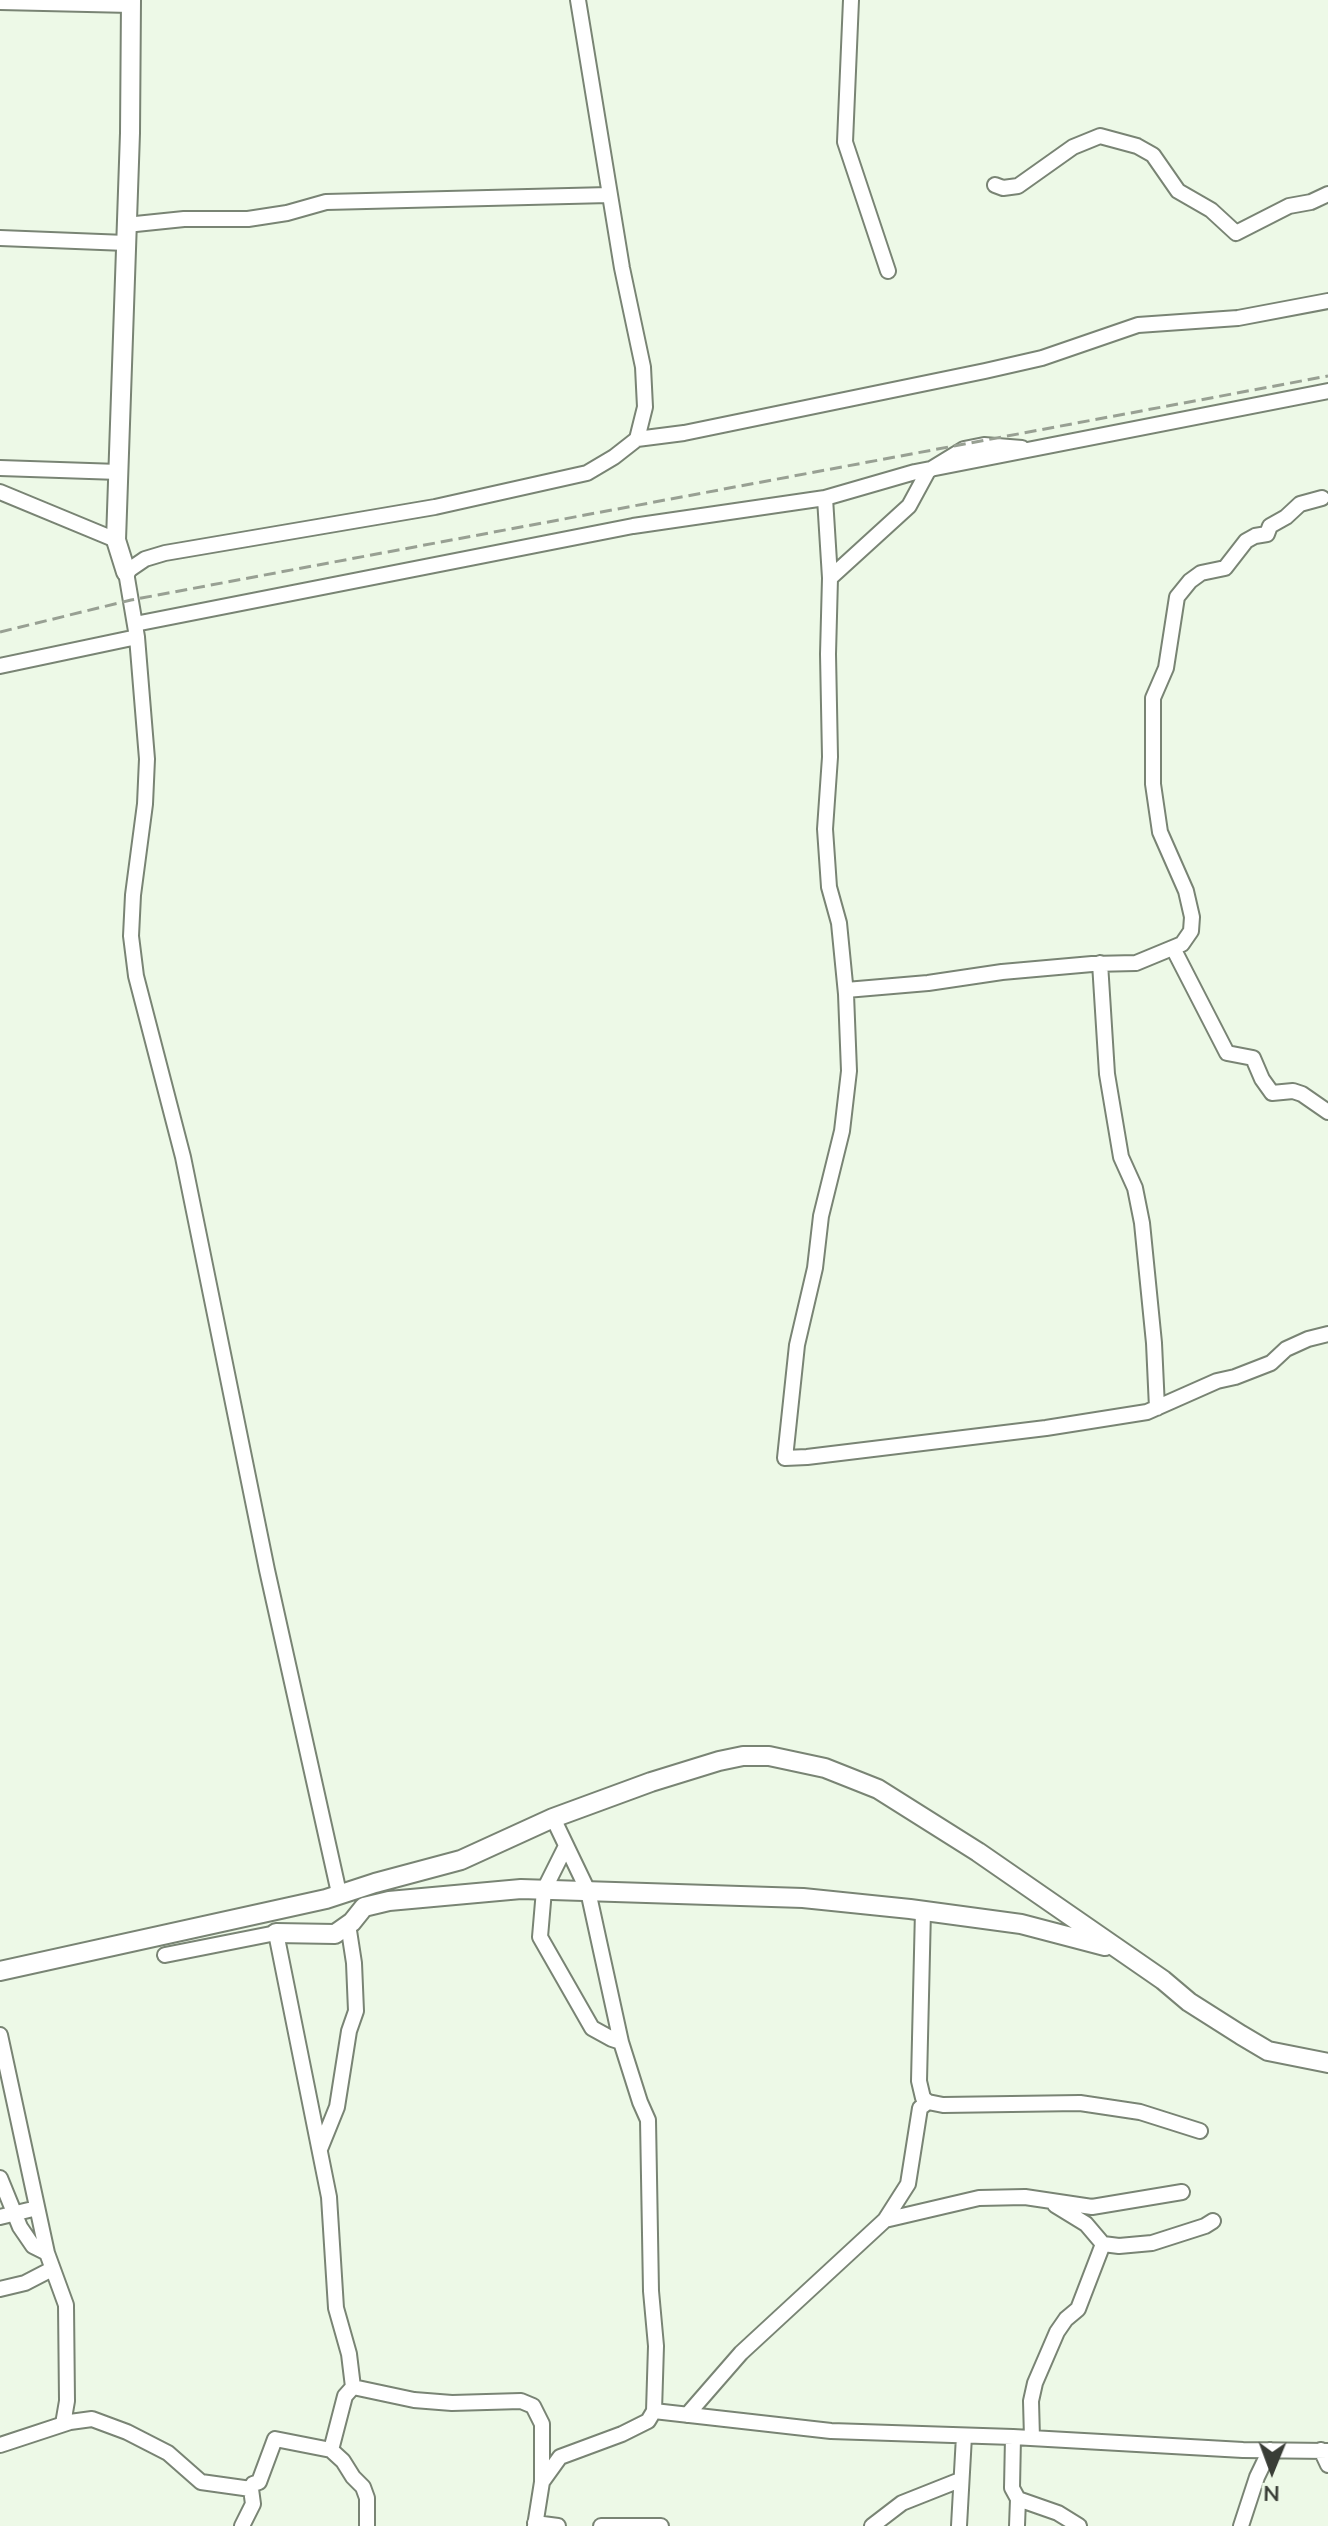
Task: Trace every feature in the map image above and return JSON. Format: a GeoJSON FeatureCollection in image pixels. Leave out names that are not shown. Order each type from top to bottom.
{"type":"FeatureCollection","features":[{"type":"Feature","properties":{"kind":"street"},"geometry":{"type":"LineString","coordinates":[[578,0],[609,195],[643,367],[645,407],[637,439]]}},
{"type":"Feature","properties":{"kind":"street"},"geometry":{"type":"LineString","coordinates":[[851,0],[845,142],[888,271]]}},
{"type":"Feature","properties":{"kind":"street"},"geometry":{"type":"LineString","coordinates":[[0,2],[131,2],[116,540],[126,572],[136,631],[147,759],[131,936],[136,976],[183,1157],[267,1570],[339,1893]]}},
{"type":"Feature","properties":{"kind":"street"},"geometry":{"type":"LineString","coordinates":[[995,185],[1003,188],[1018,186],[1073,147],[1100,136],[1137,146],[1153,155],[1178,191],[1211,210],[1236,233],[1289,206],[1311,202],[1328,194]]}},
{"type":"Feature","properties":{"kind":"street"},"geometry":{"type":"LineString","coordinates":[[0,238],[126,234],[184,219],[248,219],[287,213],[326,202],[609,195]]}},
{"type":"Feature","properties":{"kind":"street"},"geometry":{"type":"LineString","coordinates":[[126,572],[145,559],[165,553],[435,507],[587,473],[637,439],[684,433],[999,368],[1042,358],[1138,325],[1238,318],[1328,301]]}},
{"type":"Feature","properties":{"kind":"street"},"geometry":{"type":"LineString","coordinates":[[0,666],[136,631],[633,526],[825,498],[928,471],[1328,391]]}},
{"type":"Feature","properties":{"kind":"street"},"geometry":{"type":"LineString","coordinates":[[0,468],[119,472]]}},
{"type":"Feature","properties":{"kind":"street"},"geometry":{"type":"LineString","coordinates":[[830,578],[909,506],[928,471]]}},
{"type":"Feature","properties":{"kind":"street"},"geometry":{"type":"LineString","coordinates":[[0,492],[116,540]]}},
{"type":"Feature","properties":{"kind":"street"},"geometry":{"type":"LineString","coordinates":[[825,498],[830,578],[830,757],[825,829],[829,887],[839,923],[846,990],[849,1071],[842,1131],[821,1216],[815,1268],[797,1345],[785,1458],[1122,1418],[1157,1408],[1217,1381],[1271,1363],[1286,1349],[1328,1334]]}},
{"type":"Feature","properties":{"kind":"street"},"geometry":{"type":"LineString","coordinates":[[846,990],[928,983],[1002,972],[1100,963],[1136,963],[1182,944],[1191,931],[1192,917],[1186,891],[1160,832],[1153,784],[1153,698],[1166,668],[1177,597],[1201,573],[1225,568],[1246,541],[1267,534],[1270,526],[1300,504],[1322,498]]}},
{"type":"Feature","properties":{"kind":"street"},"geometry":{"type":"LineString","coordinates":[[1173,948],[1227,1053],[1253,1058],[1272,1093],[1293,1091],[1302,1094],[1328,1112]]}},
{"type":"Feature","properties":{"kind":"street"},"geometry":{"type":"LineString","coordinates":[[1100,963],[1109,1086],[1121,1157],[1135,1188],[1142,1223],[1157,1408]]}},
{"type":"Feature","properties":{"kind":"street"},"geometry":{"type":"LineString","coordinates":[[0,1971],[326,1899],[461,1860],[553,1818],[651,1782],[719,1761],[743,1756],[769,1756],[825,1768],[878,1789],[951,1834],[1202,2010],[1268,2051],[1328,2063]]}},
{"type":"Feature","properties":{"kind":"street"},"geometry":{"type":"LineString","coordinates":[[542,2482],[560,2457],[640,2427],[654,2411],[656,2346],[651,2291],[649,2130],[646,2110],[640,2102],[621,2042],[588,1891],[553,1818]]}},
{"type":"Feature","properties":{"kind":"street"},"geometry":{"type":"LineString","coordinates":[[566,1846],[544,1890],[540,1937],[592,2028],[621,2042]]}},
{"type":"Feature","properties":{"kind":"street"},"geometry":{"type":"LineString","coordinates":[[165,1955],[276,1933],[335,1934],[364,1907],[389,1901],[521,1889],[803,1898],[923,1910],[1021,1924],[1115,1949]]}},
{"type":"Feature","properties":{"kind":"street"},"geometry":{"type":"LineString","coordinates":[[923,1910],[919,2081],[923,2098],[928,2102],[943,2105],[1080,2103],[1140,2112],[1200,2131]]}},
{"type":"Feature","properties":{"kind":"street"},"geometry":{"type":"LineString","coordinates":[[320,2149],[337,2107],[349,2031],[356,2011],[354,1963],[348,1924]]}},
{"type":"Feature","properties":{"kind":"street"},"geometry":{"type":"LineString","coordinates":[[276,1933],[329,2197],[336,2308],[349,2354],[353,2387],[345,2396],[331,2450]]}},
{"type":"Feature","properties":{"kind":"street"},"geometry":{"type":"LineString","coordinates":[[0,2035],[47,2253],[66,2305],[67,2401],[63,2424]]}},
{"type":"Feature","properties":{"kind":"street"},"geometry":{"type":"LineString","coordinates":[[687,2415],[741,2353],[885,2220],[907,2187],[913,2168],[920,2108],[928,2102]]}},
{"type":"Feature","properties":{"kind":"street"},"geometry":{"type":"LineString","coordinates":[[0,2178],[7,2215],[33,2246],[47,2253]]}},
{"type":"Feature","properties":{"kind":"street"},"geometry":{"type":"LineString","coordinates":[[907,2187],[912,2199],[932,2209]]}},
{"type":"Feature","properties":{"kind":"street"},"geometry":{"type":"LineString","coordinates":[[885,2220],[979,2198],[1025,2197],[1092,2207],[1182,2192]]}},
{"type":"Feature","properties":{"kind":"street"},"geometry":{"type":"LineString","coordinates":[[1048,2201],[1086,2224],[1103,2244],[1119,2246],[1152,2243],[1213,2221]]}},
{"type":"Feature","properties":{"kind":"street"},"geometry":{"type":"LineString","coordinates":[[7,2215],[37,2208]]}},
{"type":"Feature","properties":{"kind":"street"},"geometry":{"type":"LineString","coordinates":[[1032,2438],[1031,2401],[1035,2383],[1057,2332],[1078,2309],[1103,2244]]}},
{"type":"Feature","properties":{"kind":"street"},"geometry":{"type":"LineString","coordinates":[[0,2289],[25,2283],[52,2269]]}},
{"type":"Feature","properties":{"kind":"street"},"geometry":{"type":"LineString","coordinates":[[353,2387],[414,2400],[452,2403],[521,2401],[533,2406],[542,2424],[542,2482],[535,2524],[558,2526]]}},
{"type":"Feature","properties":{"kind":"street"},"geometry":{"type":"LineString","coordinates":[[654,2411],[831,2431],[1325,2450],[1328,2465]]}},
{"type":"Feature","properties":{"kind":"street"},"geometry":{"type":"LineString","coordinates":[[0,2445],[63,2424],[92,2419],[127,2432],[168,2453],[201,2482],[251,2489]]}},
{"type":"Feature","properties":{"kind":"street"},"geometry":{"type":"LineString","coordinates":[[959,2526],[964,2436]]}},
{"type":"Feature","properties":{"kind":"street"},"geometry":{"type":"LineString","coordinates":[[1013,2437],[1012,2488],[1018,2499],[1017,2526]]}},
{"type":"Feature","properties":{"kind":"street"},"geometry":{"type":"LineString","coordinates":[[242,2526],[253,2504],[251,2489],[253,2484],[259,2482],[275,2439],[331,2450],[343,2461],[363,2487],[367,2498],[367,2526]]}},
{"type":"Feature","properties":{"kind":"street"},"geometry":{"type":"LineString","coordinates":[[1241,2526],[1257,2477],[1270,2450]]}},
{"type":"Feature","properties":{"kind":"street"},"geometry":{"type":"LineString","coordinates":[[872,2526],[902,2503],[960,2480]]}},
{"type":"Feature","properties":{"kind":"street"},"geometry":{"type":"LineString","coordinates":[[1018,2499],[1058,2513],[1079,2526]]}},
{"type":"Feature","properties":{"kind":"street"},"geometry":{"type":"LineString","coordinates":[[601,2526],[661,2526]]}},
{"type":"Feature","properties":{"kind":"railway"},"geometry":{"type":"LineString","coordinates":[[0,632],[131,600],[1328,376]]}}]}
